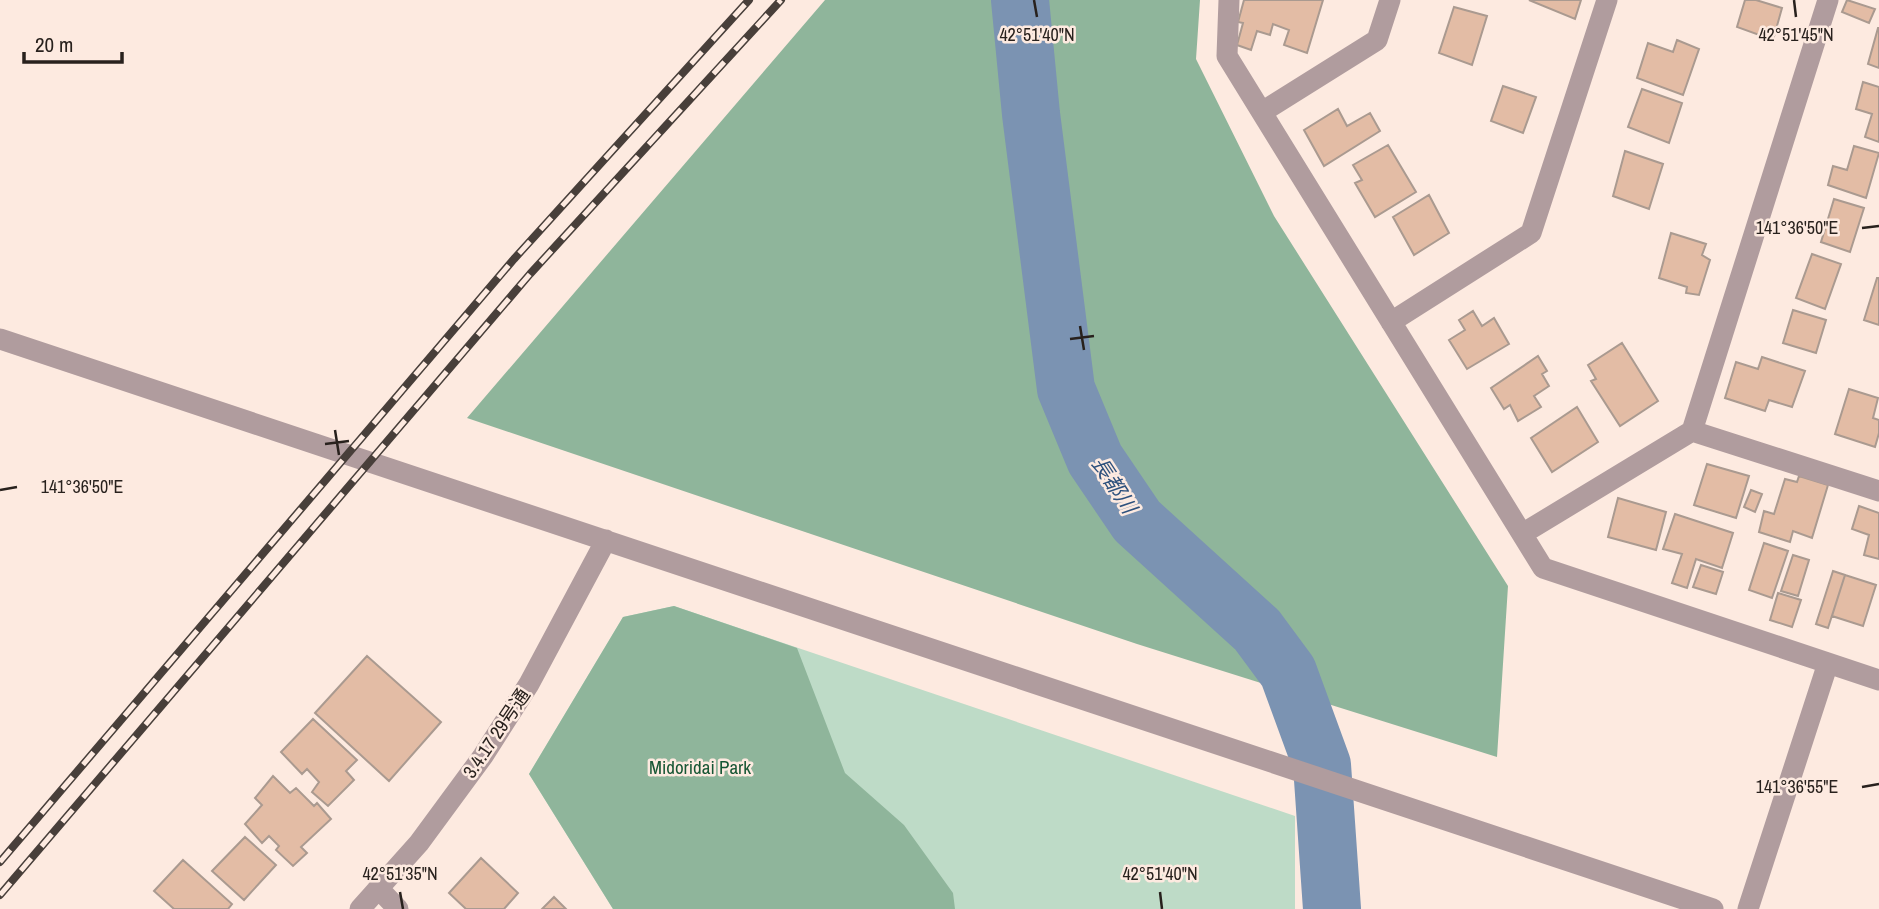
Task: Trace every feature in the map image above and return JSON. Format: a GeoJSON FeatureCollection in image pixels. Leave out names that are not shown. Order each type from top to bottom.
{"type":"FeatureCollection","features":[{"type":"Feature","properties":{"kind":"street"},"geometry":{"type":"LineString","coordinates":[[1229,0],[1227,56],[1543,568],[1879,680]]}},
{"type":"Feature","properties":{"kind":"street"},"geometry":{"type":"LineString","coordinates":[[1262,112],[1377,40],[1390,0]]}},
{"type":"Feature","properties":{"kind":"street"},"geometry":{"type":"LineString","coordinates":[[1391,322],[1531,233],[1607,0]]}},
{"type":"Feature","properties":{"kind":"street"},"geometry":{"type":"LineString","coordinates":[[1522,534],[1692,431],[1828,0]]}},
{"type":"Feature","properties":{"kind":"street"},"geometry":{"type":"LineString","coordinates":[[0,339],[1713,909]]}},
{"type":"Feature","properties":{"kind":"street"},"geometry":{"type":"LineString","coordinates":[[1692,431],[1879,491]]}},
{"type":"Feature","properties":{"kind":"street","name":"3.4.17 29号通"},"geometry":{"type":"LineString","coordinates":[[360,909],[419,842],[490,746],[529,684],[606,540]]}},
{"type":"Feature","properties":{"kind":"street"},"geometry":{"type":"LineString","coordinates":[[1748,909],[1828,663]]}},
{"type":"Feature","properties":{"kind":"street"},"geometry":{"type":"LineString","coordinates":[[378,888],[398,909]]}},
{"type":"Feature","properties":{"kind":"green space"},"geometry":{"type":"Polygon","coordinates":[[[825,0],[1200,0],[1196,59],[1274,216],[1508,586],[1497,757],[1137,644],[467,418],[825,0]]]}},
{"type":"Feature","properties":{"kind":"green space","name":"Midoridai Park"},"geometry":{"type":"Polygon","coordinates":[[[674,606],[1295,816],[1295,909],[613,909],[529,774],[623,617],[674,606]]]}},
{"type":"Feature","properties":{"kind":"green space"},"geometry":{"type":"Polygon","coordinates":[[[674,606],[797,648],[845,773],[904,825],[953,893],[955,909],[613,909],[529,774],[623,617],[674,606]]]}},
{"type":"Feature","properties":{"kind":"building"},"geometry":{"type":"Polygon","coordinates":[[[1244,0],[1323,0],[1307,53],[1284,45],[1289,30],[1273,24],[1270,35],[1257,31],[1251,50],[1237,45],[1243,23],[1238,22],[1244,0]]]}},
{"type":"Feature","properties":{"kind":"building"},"geometry":{"type":"Polygon","coordinates":[[[1529,0],[1581,0],[1575,19],[1529,0]]]}},
{"type":"Feature","properties":{"kind":"building"},"geometry":{"type":"Polygon","coordinates":[[[1745,0],[1756,0],[1782,8],[1773,40],[1737,27],[1745,0]]]}},
{"type":"Feature","properties":{"kind":"building"},"geometry":{"type":"Polygon","coordinates":[[[1847,0],[1875,9],[1869,23],[1842,12],[1847,0]]]}},
{"type":"Feature","properties":{"kind":"building"},"geometry":{"type":"Polygon","coordinates":[[[1454,7],[1487,16],[1472,65],[1439,53],[1454,7]]]}},
{"type":"Feature","properties":{"kind":"building"},"geometry":{"type":"Polygon","coordinates":[[[1879,28],[1879,68],[1868,64],[1879,28]]]}},
{"type":"Feature","properties":{"kind":"building"},"geometry":{"type":"Polygon","coordinates":[[[1677,40],[1699,49],[1683,95],[1637,78],[1648,43],[1673,52],[1677,40]]]}},
{"type":"Feature","properties":{"kind":"building"},"geometry":{"type":"Polygon","coordinates":[[[1863,82],[1879,87],[1879,142],[1865,137],[1872,114],[1856,109],[1863,82]]]}},
{"type":"Feature","properties":{"kind":"building"},"geometry":{"type":"Polygon","coordinates":[[[1503,86],[1536,97],[1523,133],[1491,121],[1503,86]]]}},
{"type":"Feature","properties":{"kind":"building"},"geometry":{"type":"Polygon","coordinates":[[[1642,89],[1682,103],[1669,143],[1628,127],[1642,89]]]}},
{"type":"Feature","properties":{"kind":"building"},"geometry":{"type":"Polygon","coordinates":[[[1338,109],[1347,126],[1370,113],[1380,131],[1324,166],[1304,130],[1338,109]]]}},
{"type":"Feature","properties":{"kind":"building"},"geometry":{"type":"Polygon","coordinates":[[[1388,145],[1416,192],[1375,217],[1355,183],[1362,180],[1353,165],[1388,145]]]}},
{"type":"Feature","properties":{"kind":"building"},"geometry":{"type":"Polygon","coordinates":[[[1854,146],[1879,153],[1866,198],[1828,185],[1833,166],[1847,170],[1854,146]]]}},
{"type":"Feature","properties":{"kind":"building"},"geometry":{"type":"Polygon","coordinates":[[[1625,151],[1663,164],[1649,209],[1613,196],[1625,151]]]}},
{"type":"Feature","properties":{"kind":"building"},"geometry":{"type":"Polygon","coordinates":[[[1429,195],[1449,233],[1414,255],[1393,217],[1429,195]]]}},
{"type":"Feature","properties":{"kind":"building"},"geometry":{"type":"Polygon","coordinates":[[[1834,199],[1864,208],[1850,252],[1821,242],[1834,199]]]}},
{"type":"Feature","properties":{"kind":"building"},"geometry":{"type":"Polygon","coordinates":[[[1671,233],[1706,244],[1702,255],[1710,260],[1699,295],[1686,293],[1687,287],[1659,278],[1671,233]]]}},
{"type":"Feature","properties":{"kind":"building"},"geometry":{"type":"Polygon","coordinates":[[[1812,254],[1841,264],[1825,309],[1796,298],[1812,254]]]}},
{"type":"Feature","properties":{"kind":"building"},"geometry":{"type":"Polygon","coordinates":[[[1879,278],[1879,325],[1864,320],[1879,278]]]}},
{"type":"Feature","properties":{"kind":"building"},"geometry":{"type":"Polygon","coordinates":[[[1793,310],[1826,320],[1816,353],[1783,343],[1793,310]]]}},
{"type":"Feature","properties":{"kind":"building"},"geometry":{"type":"Polygon","coordinates":[[[1473,311],[1482,326],[1494,318],[1509,344],[1467,369],[1449,340],[1465,330],[1459,320],[1473,311]]]}},
{"type":"Feature","properties":{"kind":"building"},"geometry":{"type":"Polygon","coordinates":[[[1622,343],[1658,401],[1620,426],[1591,381],[1596,379],[1588,365],[1622,343]]]}},
{"type":"Feature","properties":{"kind":"building"},"geometry":{"type":"Polygon","coordinates":[[[1538,356],[1547,371],[1542,374],[1549,386],[1534,396],[1541,407],[1518,421],[1510,405],[1504,409],[1491,388],[1538,356]]]}},
{"type":"Feature","properties":{"kind":"building"},"geometry":{"type":"Polygon","coordinates":[[[1762,357],[1805,371],[1792,407],[1769,400],[1765,411],[1725,398],[1736,362],[1758,369],[1762,357]]]}},
{"type":"Feature","properties":{"kind":"building"},"geometry":{"type":"Polygon","coordinates":[[[1849,389],[1878,398],[1873,418],[1879,420],[1875,447],[1835,434],[1849,389]]]}},
{"type":"Feature","properties":{"kind":"building"},"geometry":{"type":"Polygon","coordinates":[[[1577,407],[1598,442],[1552,472],[1531,438],[1577,407]]]}},
{"type":"Feature","properties":{"kind":"building"},"geometry":{"type":"Polygon","coordinates":[[[1707,464],[1749,476],[1736,518],[1694,505],[1707,464]]]}},
{"type":"Feature","properties":{"kind":"building"},"geometry":{"type":"Polygon","coordinates":[[[1799,476],[1828,485],[1812,538],[1793,531],[1790,542],[1759,532],[1764,511],[1774,514],[1785,479],[1797,482],[1799,476]]]}},
{"type":"Feature","properties":{"kind":"building"},"geometry":{"type":"Polygon","coordinates":[[[1751,490],[1762,494],[1755,512],[1744,507],[1751,490]]]}},
{"type":"Feature","properties":{"kind":"building"},"geometry":{"type":"Polygon","coordinates":[[[1618,498],[1666,512],[1656,550],[1608,537],[1618,498]]]}},
{"type":"Feature","properties":{"kind":"building"},"geometry":{"type":"Polygon","coordinates":[[[1859,506],[1879,513],[1879,559],[1864,555],[1869,535],[1852,529],[1859,506]]]}},
{"type":"Feature","properties":{"kind":"building"},"geometry":{"type":"Polygon","coordinates":[[[1675,514],[1733,533],[1722,568],[1696,559],[1687,588],[1672,583],[1682,554],[1663,549],[1675,514]]]}},
{"type":"Feature","properties":{"kind":"building"},"geometry":{"type":"Polygon","coordinates":[[[1764,543],[1788,551],[1772,598],[1749,590],[1764,543]]]}},
{"type":"Feature","properties":{"kind":"building"},"geometry":{"type":"Polygon","coordinates":[[[1793,555],[1809,560],[1798,596],[1781,591],[1793,555]]]}},
{"type":"Feature","properties":{"kind":"building"},"geometry":{"type":"Polygon","coordinates":[[[1701,565],[1723,572],[1716,594],[1693,587],[1701,565]]]}},
{"type":"Feature","properties":{"kind":"building"},"geometry":{"type":"Polygon","coordinates":[[[1833,571],[1845,575],[1828,628],[1816,624],[1833,571]]]}},
{"type":"Feature","properties":{"kind":"building"},"geometry":{"type":"Polygon","coordinates":[[[1845,575],[1876,585],[1863,626],[1832,616],[1845,575]]]}},
{"type":"Feature","properties":{"kind":"building"},"geometry":{"type":"Polygon","coordinates":[[[1778,593],[1801,600],[1792,627],[1770,620],[1778,593]]]}},
{"type":"Feature","properties":{"kind":"building"},"geometry":{"type":"Polygon","coordinates":[[[367,656],[441,722],[389,781],[315,713],[367,656]]]}},
{"type":"Feature","properties":{"kind":"building"},"geometry":{"type":"Polygon","coordinates":[[[313,719],[357,760],[346,771],[354,780],[328,806],[312,792],[319,782],[307,769],[302,774],[281,752],[313,719]]]}},
{"type":"Feature","properties":{"kind":"building"},"geometry":{"type":"Polygon","coordinates":[[[273,776],[290,793],[296,788],[314,806],[317,803],[331,819],[301,847],[307,853],[293,866],[276,850],[279,846],[269,836],[262,843],[245,824],[262,805],[255,798],[273,776]]]}},
{"type":"Feature","properties":{"kind":"building"},"geometry":{"type":"Polygon","coordinates":[[[245,837],[276,865],[244,900],[212,871],[245,837]]]}},
{"type":"Feature","properties":{"kind":"building"},"geometry":{"type":"Polygon","coordinates":[[[481,858],[518,893],[504,909],[466,909],[449,893],[481,858]]]}},
{"type":"Feature","properties":{"kind":"building"},"geometry":{"type":"Polygon","coordinates":[[[183,860],[232,904],[228,909],[174,909],[154,891],[183,860]]]}},
{"type":"Feature","properties":{"kind":"building"},"geometry":{"type":"Polygon","coordinates":[[[554,897],[566,909],[542,909],[554,897]]]}},
{"type":"Feature","properties":{"kind":"waterway","name":"長都川"},"geometry":{"type":"LineString","coordinates":[[1020,0],[1031,114],[1066,389],[1095,459],[1137,521],[1257,630],[1288,672],[1322,765],[1332,909]]}},
{"type":"Feature","properties":{"kind":"railway"},"geometry":{"type":"LineString","coordinates":[[0,862],[514,259],[749,0]]}},
{"type":"Feature","properties":{"kind":"railway"},"geometry":{"type":"LineString","coordinates":[[0,895],[530,274],[781,0]]}}]}
